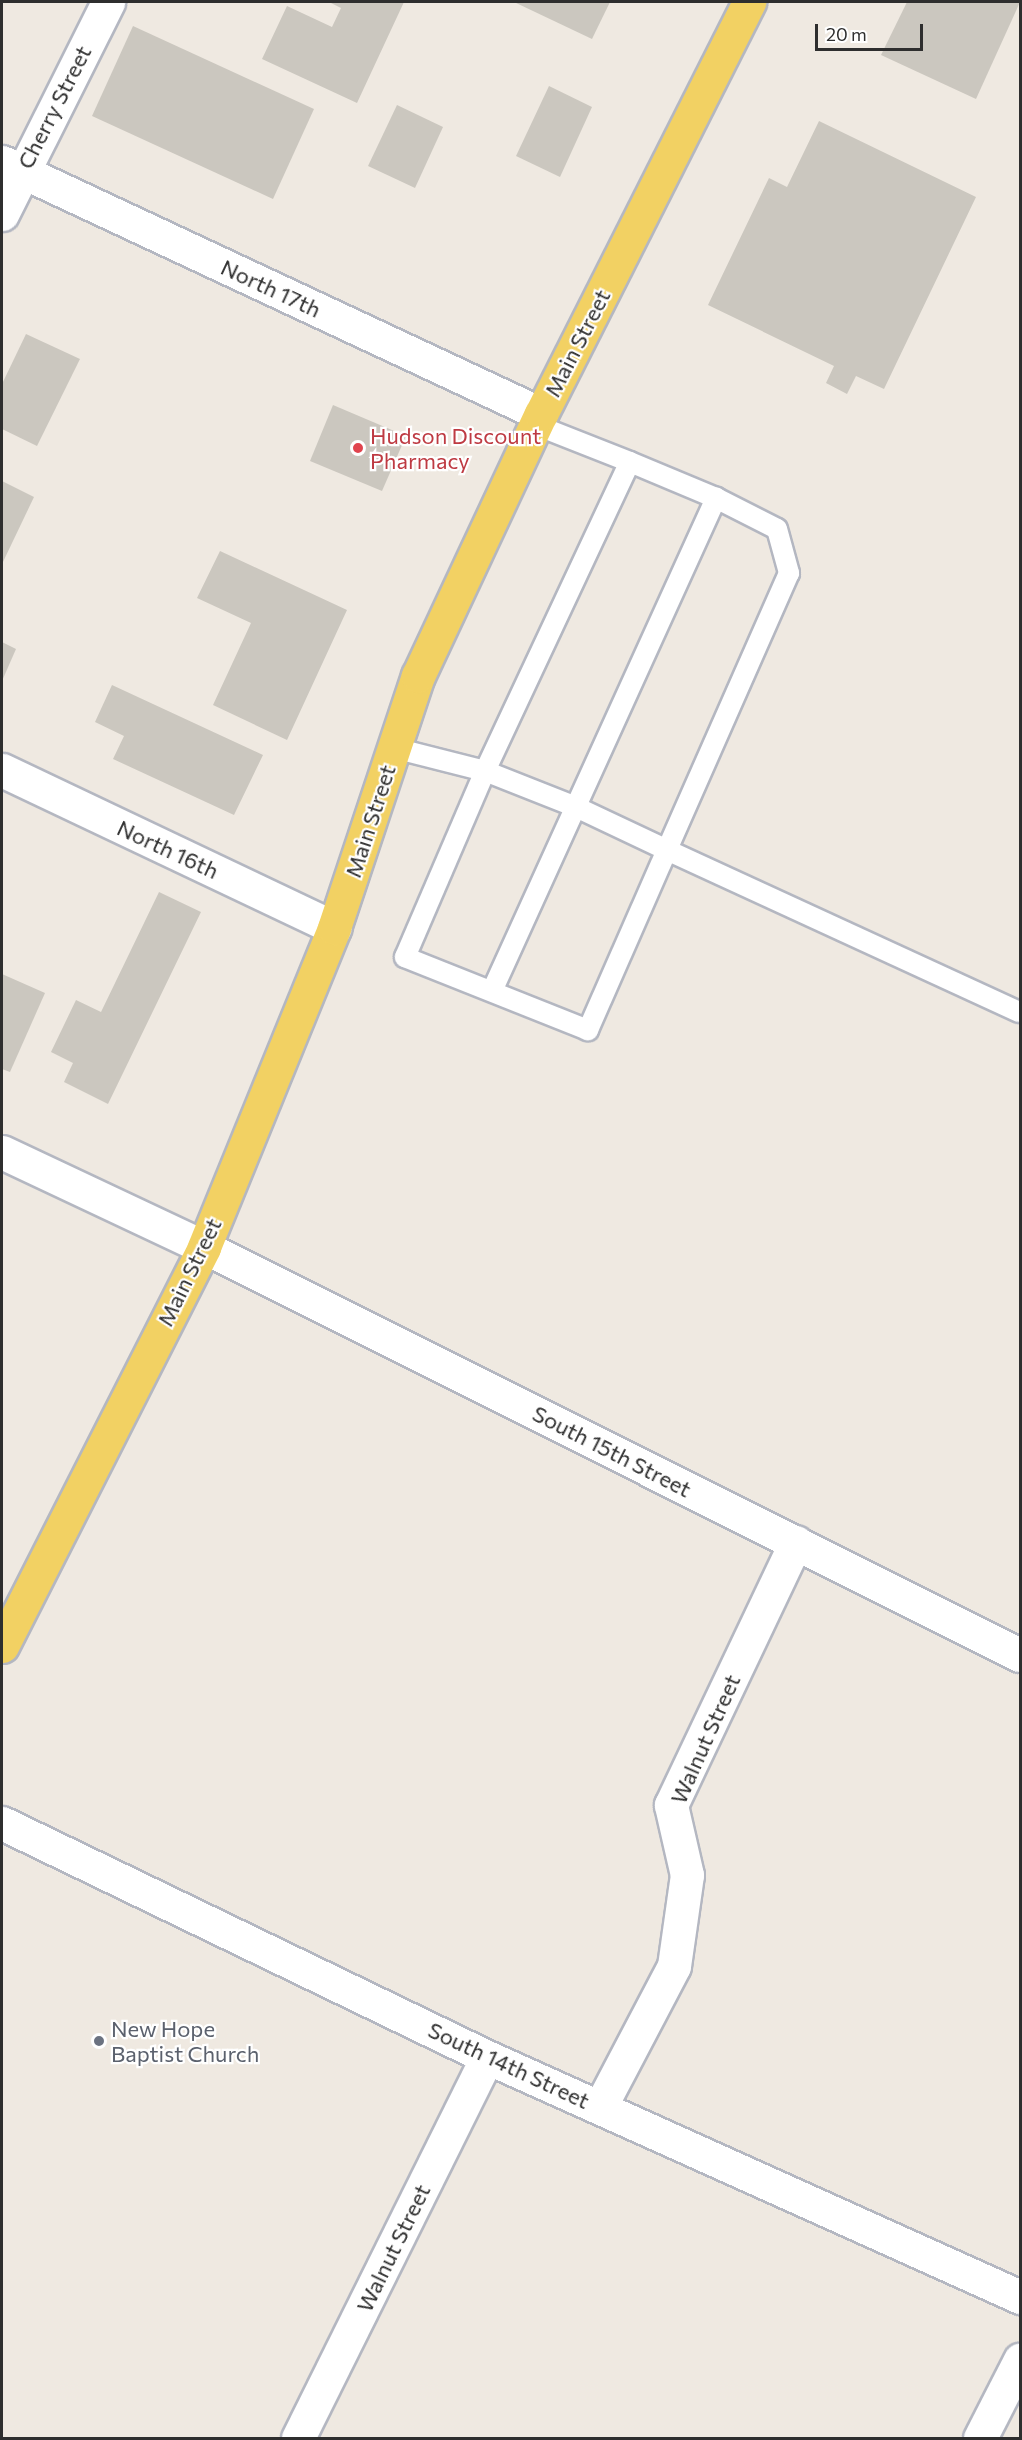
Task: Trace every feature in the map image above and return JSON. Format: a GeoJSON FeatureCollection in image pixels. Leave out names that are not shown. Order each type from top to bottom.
{"type":"FeatureCollection","features":[{"type":"Feature","properties":{"kind":"main road","name":"Main Street"},"geometry":{"type":"LineString","coordinates":[[2,1646],[204,1247],[334,928],[418,676],[538,420],[750,2]]}},
{"type":"Feature","properties":{"kind":"street","name":"Cherry Street"},"geometry":{"type":"LineString","coordinates":[[2,214],[11,167],[108,2]]}},
{"type":"Feature","properties":{"kind":"street","name":"North 17th"},"geometry":{"type":"LineString","coordinates":[[11,167],[538,420]]}},
{"type":"Feature","properties":{"kind":"street","name":"North 16th"},"geometry":{"type":"LineString","coordinates":[[2,771],[334,928]]}},
{"type":"Feature","properties":{"kind":"street","name":"South 15th Street"},"geometry":{"type":"LineString","coordinates":[[2,1152],[204,1247],[1020,1655]]}},
{"type":"Feature","properties":{"kind":"street","name":"Walnut Street"},"geometry":{"type":"LineString","coordinates":[[600,2108],[674,1966],[687,1875],[671,1805],[796,1542]]}},
{"type":"Feature","properties":{"kind":"street","name":"South 14th Street"},"geometry":{"type":"LineString","coordinates":[[2,1823],[487,2057],[1020,2297]]}},
{"type":"Feature","properties":{"kind":"street","name":"Walnut Street"},"geometry":{"type":"LineString","coordinates":[[298,2439],[487,2057]]}},
{"type":"Feature","properties":{"kind":"street"},"geometry":{"type":"LineString","coordinates":[[980,2439],[1020,2360]]}},
{"type":"Feature","properties":{"kind":"lane"},"geometry":{"type":"LineString","coordinates":[[538,420],[716,498],[777,529],[789,573],[588,1030],[405,957],[484,771],[630,462]]}},
{"type":"Feature","properties":{"kind":"lane"},"geometry":{"type":"LineString","coordinates":[[492,990],[716,498]]}},
{"type":"Feature","properties":{"kind":"lane"},"geometry":{"type":"LineString","coordinates":[[394,748],[484,771],[576,807],[1020,1012]]}},
{"type":"Feature","properties":{"kind":"building"},"geometry":{"type":"Polygon","coordinates":[[[329,2],[404,2],[357,103],[262,59],[287,6],[332,27],[341,8],[329,2]]]}},
{"type":"Feature","properties":{"kind":"building"},"geometry":{"type":"Polygon","coordinates":[[[514,2],[610,2],[592,39],[514,2]]]}},
{"type":"Feature","properties":{"kind":"building"},"geometry":{"type":"Polygon","coordinates":[[[907,2],[1020,2],[976,99],[881,55],[907,2]]]}},
{"type":"Feature","properties":{"kind":"building"},"geometry":{"type":"Polygon","coordinates":[[[133,26],[314,109],[273,199],[92,116],[133,26]]]}},
{"type":"Feature","properties":{"kind":"building"},"geometry":{"type":"Polygon","coordinates":[[[549,86],[592,107],[560,177],[516,156],[549,86]]]}},
{"type":"Feature","properties":{"kind":"building"},"geometry":{"type":"Polygon","coordinates":[[[397,105],[443,127],[415,188],[368,166],[397,105]]]}},
{"type":"Feature","properties":{"kind":"building"},"geometry":{"type":"Polygon","coordinates":[[[819,121],[976,197],[884,389],[856,376],[847,394],[826,383],[834,366],[708,305],[769,178],[787,187],[819,121]]]}},
{"type":"Feature","properties":{"kind":"building"},"geometry":{"type":"Polygon","coordinates":[[[26,334],[80,359],[37,446],[2,429],[2,384],[26,334]]]}},
{"type":"Feature","properties":{"kind":"building","name":"Hudson Discount Pharmacy"},"geometry":{"type":"Polygon","coordinates":[[[333,405],[406,436],[382,491],[310,461],[333,405]]]}},
{"type":"Feature","properties":{"kind":"building"},"geometry":{"type":"Polygon","coordinates":[[[2,481],[34,497],[2,564],[2,481]]]}},
{"type":"Feature","properties":{"kind":"building"},"geometry":{"type":"Polygon","coordinates":[[[220,551],[347,610],[287,740],[213,705],[251,623],[197,598],[220,551]]]}},
{"type":"Feature","properties":{"kind":"building"},"geometry":{"type":"Polygon","coordinates":[[[2,642],[16,649],[2,681],[2,642]]]}},
{"type":"Feature","properties":{"kind":"building"},"geometry":{"type":"Polygon","coordinates":[[[112,685],[263,755],[234,815],[113,759],[124,736],[95,722],[112,685]]]}},
{"type":"Feature","properties":{"kind":"building"},"geometry":{"type":"Polygon","coordinates":[[[159,892],[201,912],[108,1104],[64,1082],[73,1063],[51,1052],[76,1000],[101,1012],[159,892]]]}},
{"type":"Feature","properties":{"kind":"building"},"geometry":{"type":"Polygon","coordinates":[[[2,974],[45,993],[10,1072],[2,1069],[2,974]]]}},
{"type":"Feature","properties":{"kind":"place","name":"Hudson Discount Pharmacy"},"geometry":{"type":"Point","coordinates":[358,448]}},
{"type":"Feature","properties":{"kind":"place","name":"New Hope Baptist Church"},"geometry":{"type":"Point","coordinates":[99,2041]}}]}
